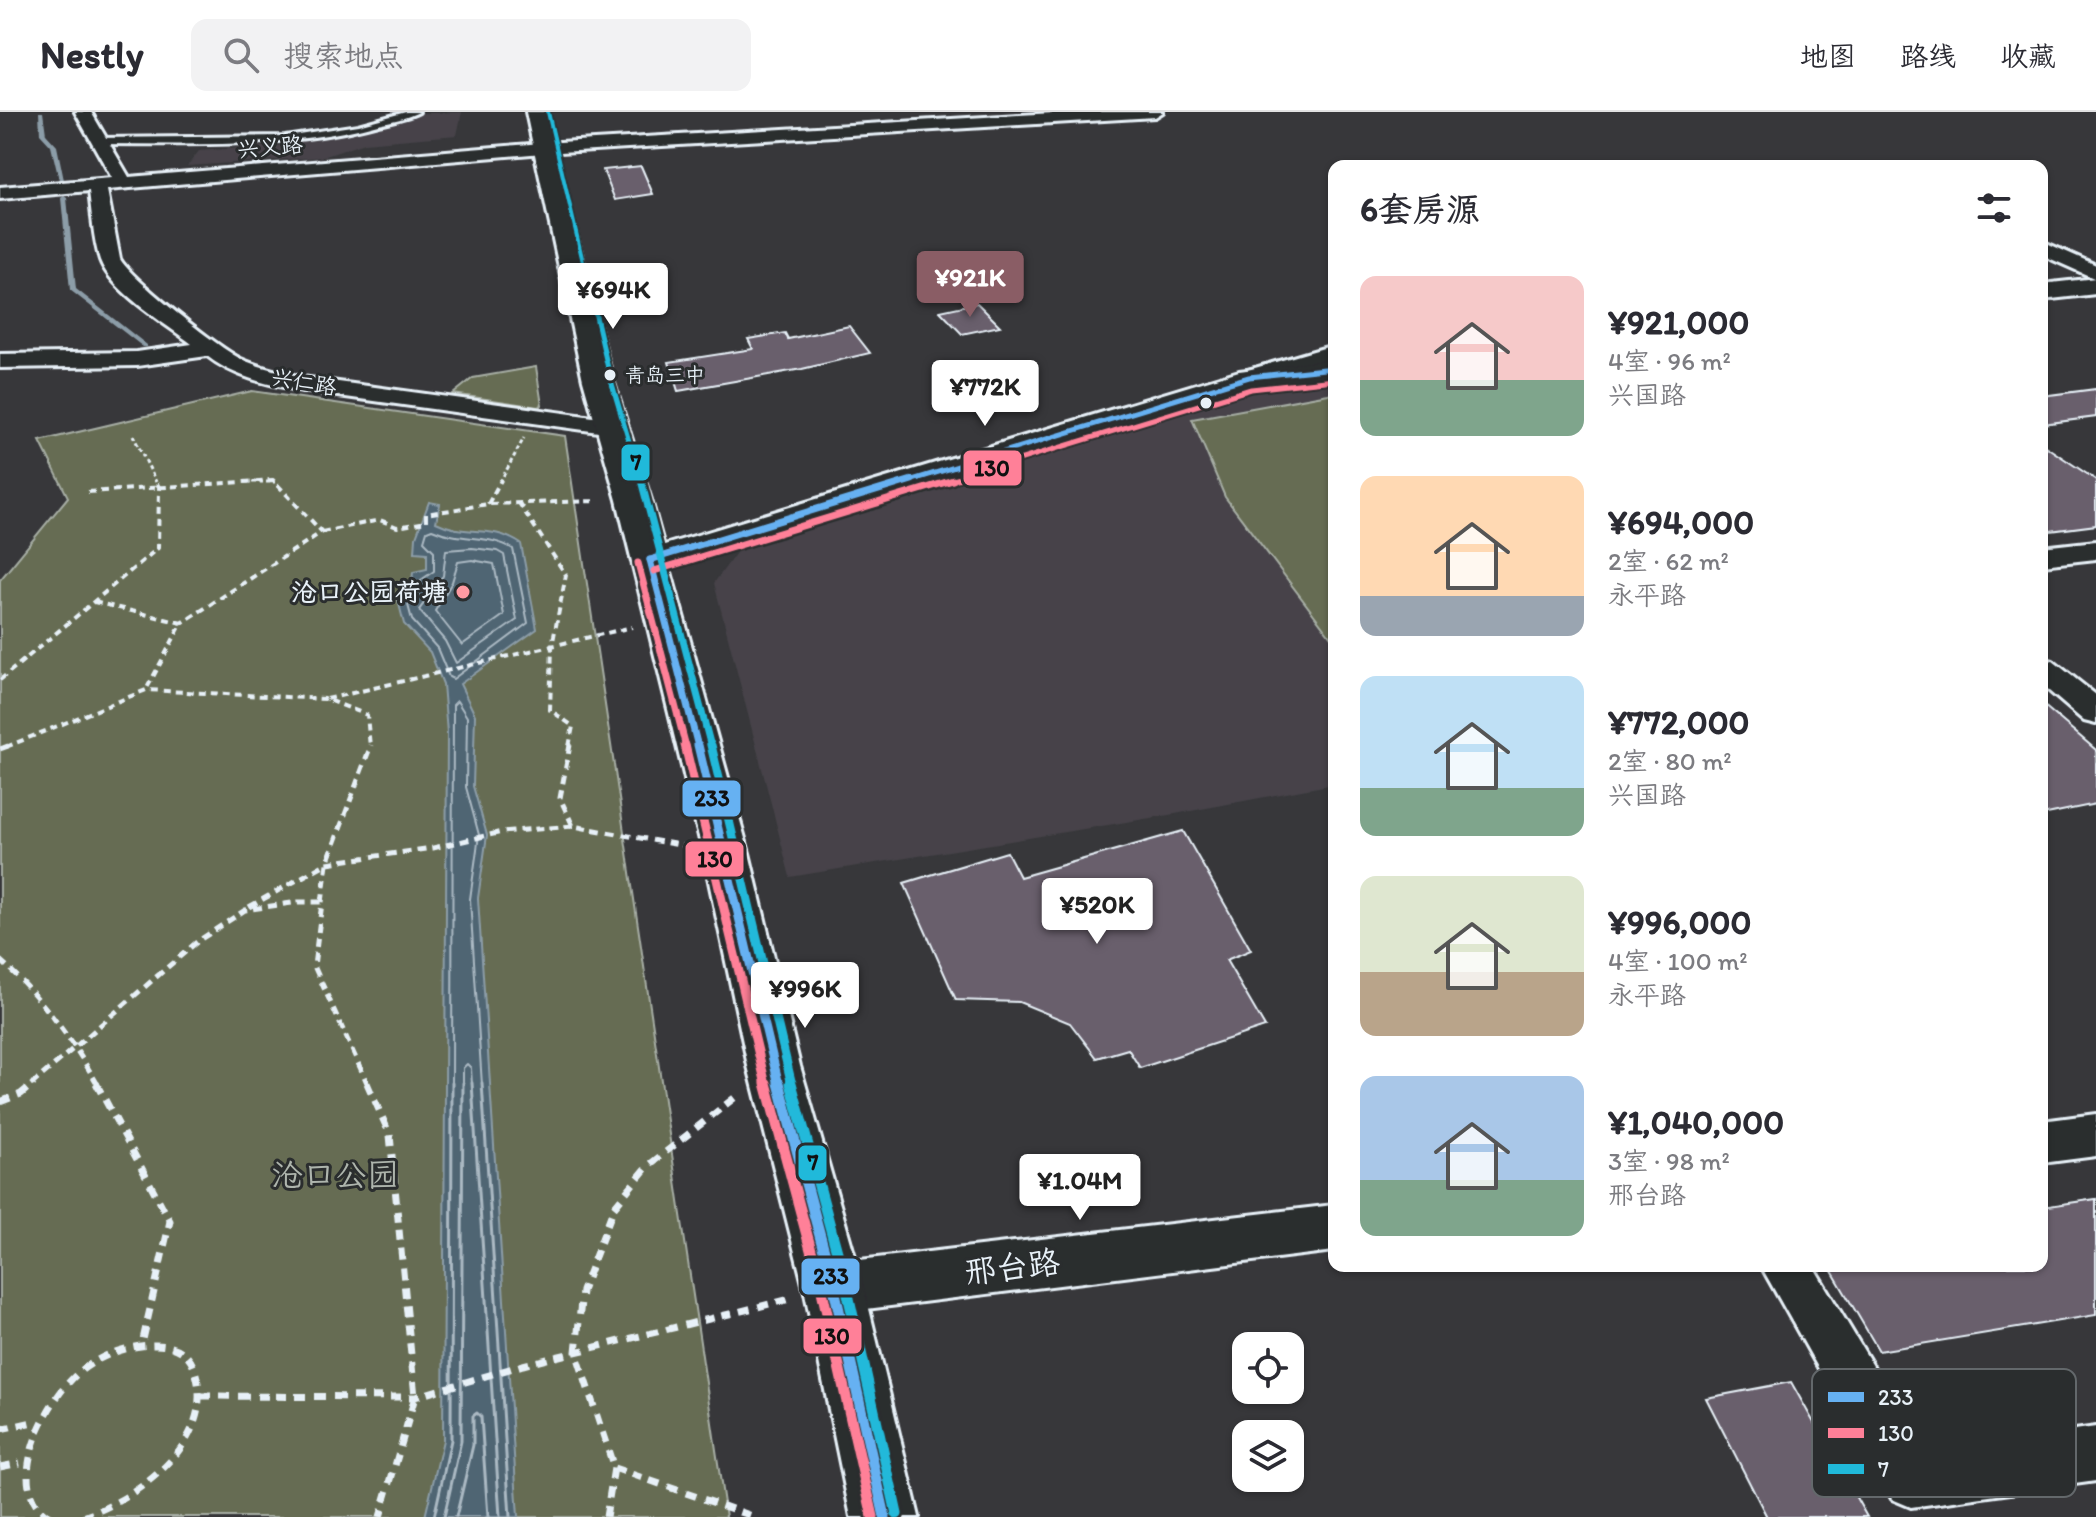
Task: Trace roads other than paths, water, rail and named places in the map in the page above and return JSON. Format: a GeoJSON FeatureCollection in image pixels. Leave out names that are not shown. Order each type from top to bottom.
{"type":"FeatureCollection","features":[{"type":"Feature","properties":{"kind":"main road"},"geometry":{"type":"LineString","coordinates":[[536,112],[598,380],[634,500],[726,853],[774,1066],[834,1288],[885,1517]]}},
{"type":"Feature","properties":{"kind":"main road"},"geometry":{"type":"LineString","coordinates":[[2048,291],[2096,286]]}},
{"type":"Feature","properties":{"kind":"main road"},"geometry":{"type":"LineString","coordinates":[[650,560],[1249,377],[1328,369]]}},
{"type":"Feature","properties":{"kind":"street"},"geometry":{"type":"LineString","coordinates":[[83,112],[124,183]]}},
{"type":"Feature","properties":{"kind":"street","name":"兴义路"},"geometry":{"type":"LineString","coordinates":[[0,193],[543,148],[1155,112]]}},
{"type":"Feature","properties":{"kind":"street","name":"兴仁路"},"geometry":{"type":"LineString","coordinates":[[97,185],[110,259],[116,271],[138,292],[231,363],[264,376],[302,384],[613,426]]}},
{"type":"Feature","properties":{"kind":"street"},"geometry":{"type":"LineString","coordinates":[[2048,250],[2096,273]]}},
{"type":"Feature","properties":{"kind":"street"},"geometry":{"type":"LineString","coordinates":[[0,361],[137,359],[213,348]]}},
{"type":"Feature","properties":{"kind":"street"},"geometry":{"type":"LineString","coordinates":[[1249,377],[1328,354]]}},
{"type":"Feature","properties":{"kind":"street"},"geometry":{"type":"LineString","coordinates":[[2048,555],[2096,550]]}},
{"type":"Feature","properties":{"kind":"street"},"geometry":{"type":"LineString","coordinates":[[2048,673],[2096,713]]}},
{"type":"Feature","properties":{"kind":"street"},"geometry":{"type":"LineString","coordinates":[[2048,1141],[2096,1135]]}},
{"type":"Feature","properties":{"kind":"street","name":"邢台路"},"geometry":{"type":"LineString","coordinates":[[834,1288],[1328,1229]]}},
{"type":"Feature","properties":{"kind":"street"},"geometry":{"type":"LineString","coordinates":[[1789,1272],[1846,1369]]}},
{"type":"Feature","properties":{"kind":"street"},"geometry":{"type":"LineString","coordinates":[[2076,1457],[2096,1454]]}},
{"type":"Feature","properties":{"kind":"lane"},"geometry":{"type":"LineString","coordinates":[[98,141],[285,139],[359,127],[415,112]]}},
{"type":"Feature","properties":{"kind":"water"},"geometry":{"type":"Polygon","coordinates":[[[429,502],[440,504],[436,522],[458,529],[499,534],[521,544],[537,629],[460,684],[475,715],[473,786],[487,835],[478,898],[518,1517],[425,1517],[443,1440],[447,733],[443,684],[430,652],[404,624],[397,596],[411,592],[413,572],[427,569],[427,553],[415,552],[416,537],[429,502]]]}},
{"type":"Feature","properties":{"kind":"waterway"},"geometry":{"type":"LineString","coordinates":[[41,112],[43,134],[54,146],[63,184]]}},
{"type":"Feature","properties":{"kind":"waterway"},"geometry":{"type":"LineString","coordinates":[[64,198],[73,290],[145,346]]}},
{"type":"Feature","properties":{"kind":"place","name":"青岛三中"},"geometry":{"type":"Point","coordinates":[610,375]}},
{"type":"Feature","properties":{"kind":"place","name":"沧口公园荷塘"},"geometry":{"type":"Point","coordinates":[463,592]}},
{"type":"Feature","properties":{"kind":"park label","name":"沧口公园"},"geometry":{"type":"Point","coordinates":[335,1175]}}]}
